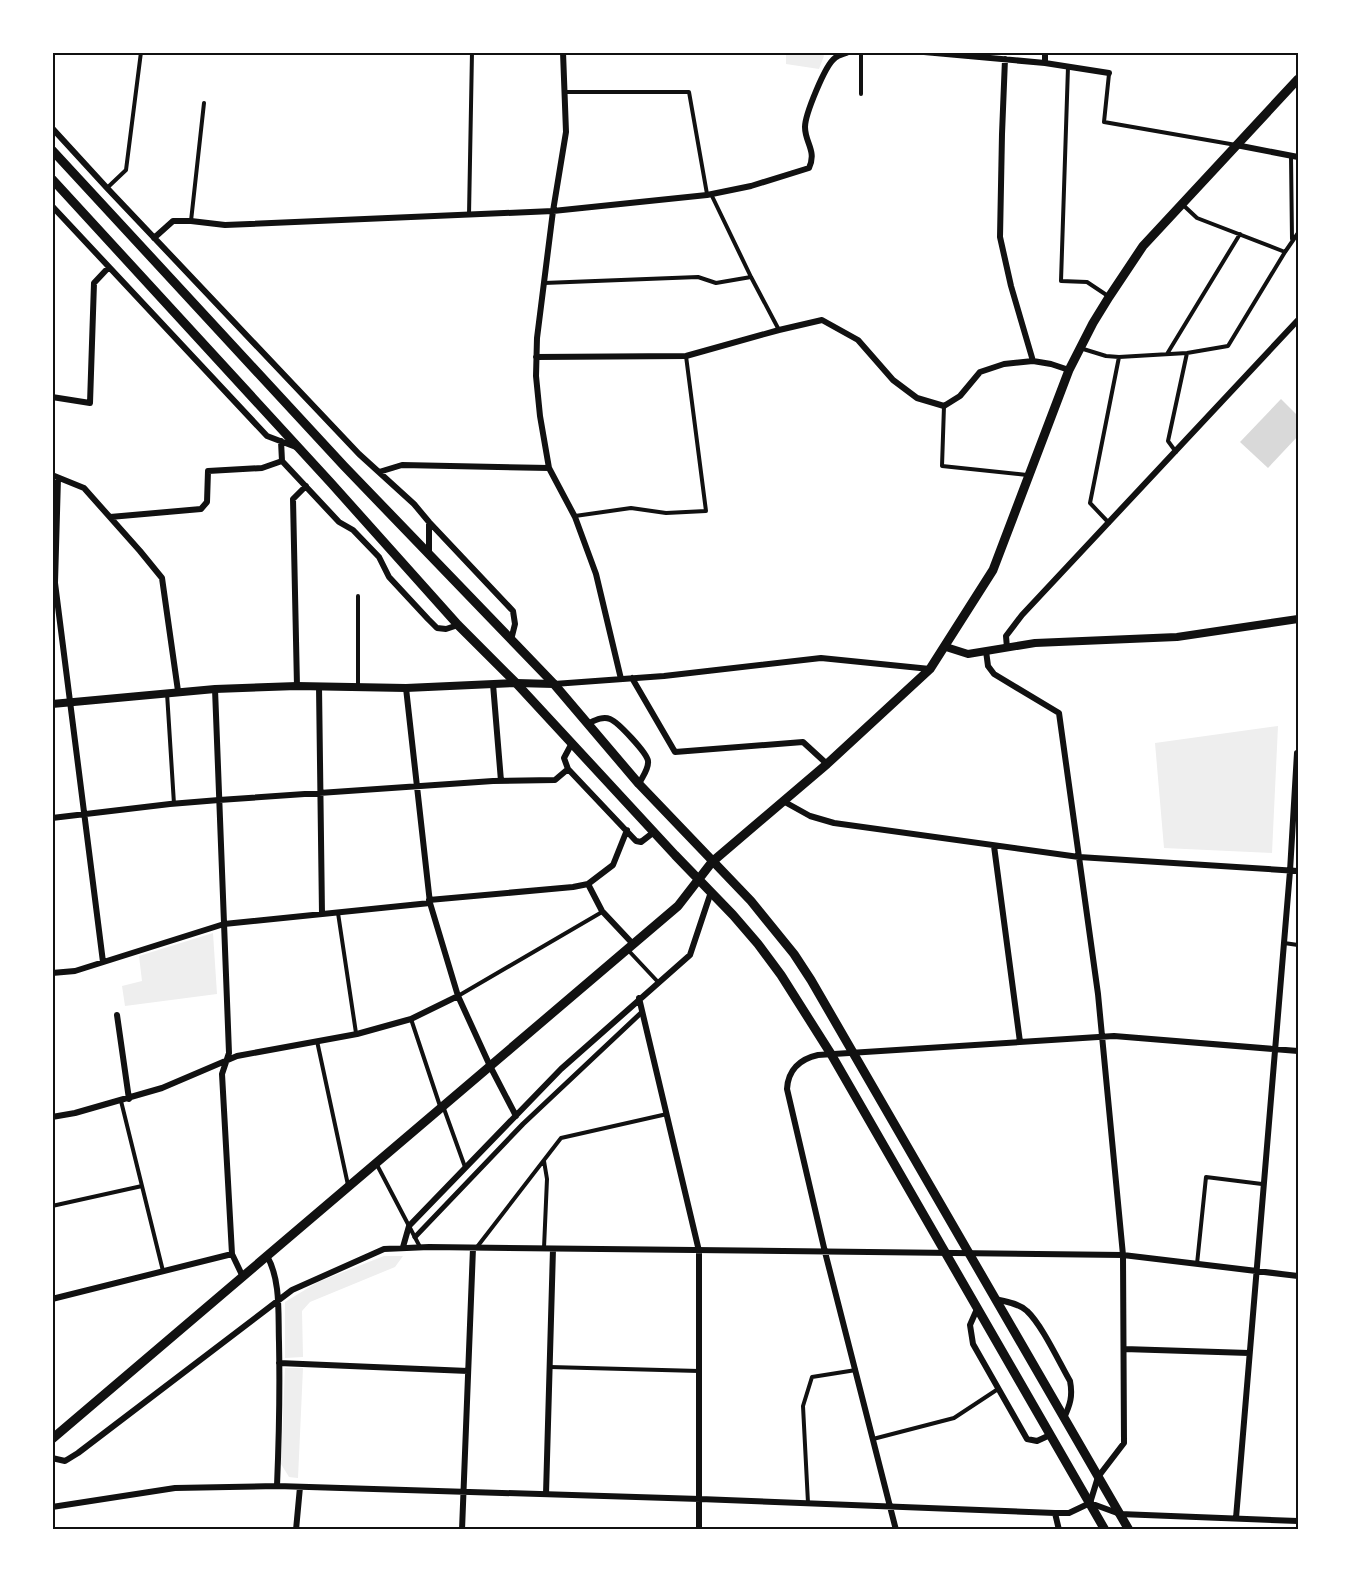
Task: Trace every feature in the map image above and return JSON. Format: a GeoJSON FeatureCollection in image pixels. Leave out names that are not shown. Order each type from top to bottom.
{"type":"FeatureCollection","features":[{"type":"Feature","properties":{"kind":"main road"},"geometry":{"type":"LineString","coordinates":[[53,1436],[678,906],[712,862],[827,764],[930,669],[993,570],[1069,370],[1109,297],[1143,246],[1299,79]]}},
{"type":"Feature","properties":{"kind":"main road"},"geometry":{"type":"LineString","coordinates":[[52,150],[344,466],[554,684],[639,784],[751,901],[794,954],[1129,1530]]}},
{"type":"Feature","properties":{"kind":"main road"},"geometry":{"type":"LineString","coordinates":[[52,179],[458,625],[516,683],[733,915],[781,975],[831,1054],[1105,1530]]}},
{"type":"Feature","properties":{"kind":"street"},"geometry":{"type":"LineString","coordinates":[[563,52],[566,132],[553,211],[537,338],[540,416],[549,468],[574,516],[596,574],[621,679]]}},
{"type":"Feature","properties":{"kind":"street"},"geometry":{"type":"LineString","coordinates":[[154,238],[173,221],[225,225],[553,211],[709,194],[751,186],[809,168],[813,158],[805,128],[807,119],[834,58],[848,52]]}},
{"type":"Feature","properties":{"kind":"street"},"geometry":{"type":"LineString","coordinates":[[924,52],[1005,58],[1109,73]]}},
{"type":"Feature","properties":{"kind":"street"},"geometry":{"type":"LineString","coordinates":[[1045,52],[1045,63]]}},
{"type":"Feature","properties":{"kind":"street"},"geometry":{"type":"LineString","coordinates":[[1005,58],[1000,237],[1011,286],[1033,361]]}},
{"type":"Feature","properties":{"kind":"street"},"geometry":{"type":"LineString","coordinates":[[52,128],[344,438],[414,504],[513,611],[515,624],[511,640]]}},
{"type":"Feature","properties":{"kind":"street"},"geometry":{"type":"LineString","coordinates":[[1236,145],[1299,157]]}},
{"type":"Feature","properties":{"kind":"street"},"geometry":{"type":"LineString","coordinates":[[52,206],[267,436],[299,448]]}},
{"type":"Feature","properties":{"kind":"street"},"geometry":{"type":"LineString","coordinates":[[52,397],[90,403],[94,283],[109,267]]}},
{"type":"Feature","properties":{"kind":"street"},"geometry":{"type":"LineString","coordinates":[[536,357],[686,356],[822,320],[858,340],[893,380],[917,398],[944,406],[960,396],[980,372],[1004,364],[1033,361],[1069,370]]}},
{"type":"Feature","properties":{"kind":"street"},"geometry":{"type":"LineString","coordinates":[[1007,648],[1006,636],[1022,615],[1299,320]]}},
{"type":"Feature","properties":{"kind":"street"},"geometry":{"type":"LineString","coordinates":[[281,441],[282,461],[339,522],[353,530],[379,557],[389,577],[428,619],[437,628],[446,629],[458,625]]}},
{"type":"Feature","properties":{"kind":"street"},"geometry":{"type":"LineString","coordinates":[[110,517],[201,509],[207,502],[208,471],[262,468],[282,461]]}},
{"type":"Feature","properties":{"kind":"street"},"geometry":{"type":"LineString","coordinates":[[379,472],[402,465],[549,468]]}},
{"type":"Feature","properties":{"kind":"street"},"geometry":{"type":"LineString","coordinates":[[103,962],[55,584],[55,477],[84,488],[162,578],[178,691]]}},
{"type":"Feature","properties":{"kind":"street"},"geometry":{"type":"LineString","coordinates":[[297,686],[293,499],[306,486]]}},
{"type":"Feature","properties":{"kind":"street"},"geometry":{"type":"LineString","coordinates":[[429,522],[429,553]]}},
{"type":"Feature","properties":{"kind":"street"},"geometry":{"type":"LineString","coordinates":[[946,647],[968,654],[1035,643],[1176,637],[1299,619]]}},
{"type":"Feature","properties":{"kind":"street"},"geometry":{"type":"LineString","coordinates":[[986,651],[988,666],[994,674],[1059,713],[1098,994],[1123,1256],[1124,1443],[1098,1477],[1090,1503]]}},
{"type":"Feature","properties":{"kind":"street"},"geometry":{"type":"LineString","coordinates":[[52,704],[214,689],[297,686],[406,688],[516,683],[554,684],[821,658],[930,669]]}},
{"type":"Feature","properties":{"kind":"street"},"geometry":{"type":"LineString","coordinates":[[632,678],[675,752],[803,742],[827,764]]}},
{"type":"Feature","properties":{"kind":"street"},"geometry":{"type":"LineString","coordinates":[[493,684],[501,781]]}},
{"type":"Feature","properties":{"kind":"street"},"geometry":{"type":"LineString","coordinates":[[319,686],[322,914]]}},
{"type":"Feature","properties":{"kind":"street"},"geometry":{"type":"LineString","coordinates":[[406,688],[429,902],[458,996],[516,1116]]}},
{"type":"Feature","properties":{"kind":"street"},"geometry":{"type":"LineString","coordinates":[[214,689],[229,1053],[222,1074],[231,1254],[243,1277]]}},
{"type":"Feature","properties":{"kind":"street"},"geometry":{"type":"LineString","coordinates":[[587,724],[602,718],[611,719],[626,733],[648,761],[647,769],[639,784]]}},
{"type":"Feature","properties":{"kind":"street"},"geometry":{"type":"LineString","coordinates":[[572,743],[564,758],[568,769],[636,841],[641,842],[654,832]]}},
{"type":"Feature","properties":{"kind":"street"},"geometry":{"type":"LineString","coordinates":[[1236,1518],[1297,792],[1297,753],[1299,753]]}},
{"type":"Feature","properties":{"kind":"street"},"geometry":{"type":"LineString","coordinates":[[52,818],[219,800],[501,781],[555,780],[568,769]]}},
{"type":"Feature","properties":{"kind":"street"},"geometry":{"type":"LineString","coordinates":[[783,801],[810,816],[834,823],[994,846],[1079,857],[1299,871]]}},
{"type":"Feature","properties":{"kind":"street"},"geometry":{"type":"LineString","coordinates":[[52,973],[75,971],[224,924],[588,884],[613,865],[627,830]]}},
{"type":"Feature","properties":{"kind":"street"},"geometry":{"type":"LineString","coordinates":[[994,846],[1020,1042]]}},
{"type":"Feature","properties":{"kind":"street"},"geometry":{"type":"LineString","coordinates":[[588,884],[602,911],[630,947]]}},
{"type":"Feature","properties":{"kind":"street"},"geometry":{"type":"LineString","coordinates":[[403,1247],[409,1226],[561,1069],[690,954],[711,892]]}},
{"type":"Feature","properties":{"kind":"street"},"geometry":{"type":"LineString","coordinates":[[52,1117],[129,1099],[162,1088],[237,1056],[357,1034],[411,1019],[458,996]]}},
{"type":"Feature","properties":{"kind":"street"},"geometry":{"type":"LineString","coordinates":[[639,998],[699,1251],[699,1530]]}},
{"type":"Feature","properties":{"kind":"street"},"geometry":{"type":"LineString","coordinates":[[415,1237],[523,1124],[642,1012]]}},
{"type":"Feature","properties":{"kind":"street"},"geometry":{"type":"LineString","coordinates":[[117,1015],[129,1099]]}},
{"type":"Feature","properties":{"kind":"street"},"geometry":{"type":"LineString","coordinates":[[896,1530],[786,1089],[789,1076],[796,1065],[807,1057],[831,1054],[1114,1036],[1299,1051]]}},
{"type":"Feature","properties":{"kind":"street"},"geometry":{"type":"LineString","coordinates":[[52,1458],[65,1461],[78,1453],[278,1299],[297,1287],[384,1249],[421,1247],[1123,1256],[1299,1276]]}},
{"type":"Feature","properties":{"kind":"street"},"geometry":{"type":"LineString","coordinates":[[462,1530],[475,1248]]}},
{"type":"Feature","properties":{"kind":"street"},"geometry":{"type":"LineString","coordinates":[[546,1494],[553,1249]]}},
{"type":"Feature","properties":{"kind":"street"},"geometry":{"type":"LineString","coordinates":[[52,1299],[231,1254]]}},
{"type":"Feature","properties":{"kind":"street"},"geometry":{"type":"LineString","coordinates":[[267,1256],[278,1299],[280,1416],[277,1486]]}},
{"type":"Feature","properties":{"kind":"street"},"geometry":{"type":"LineString","coordinates":[[995,1299],[1027,1310],[1038,1326],[1070,1382],[1071,1403],[1064,1418]]}},
{"type":"Feature","properties":{"kind":"street"},"geometry":{"type":"LineString","coordinates":[[978,1309],[970,1325],[973,1344],[998,1389],[1027,1438],[1037,1441],[1050,1435]]}},
{"type":"Feature","properties":{"kind":"street"},"geometry":{"type":"LineString","coordinates":[[1124,1349],[1249,1353]]}},
{"type":"Feature","properties":{"kind":"street"},"geometry":{"type":"LineString","coordinates":[[279,1364],[468,1371]]}},
{"type":"Feature","properties":{"kind":"street"},"geometry":{"type":"LineString","coordinates":[[52,1507],[175,1488],[277,1486],[1055,1513],[1069,1513],[1090,1503],[1120,1514],[1299,1521]]}},
{"type":"Feature","properties":{"kind":"street"},"geometry":{"type":"LineString","coordinates":[[296,1530],[300,1487]]}},
{"type":"Feature","properties":{"kind":"street"},"geometry":{"type":"LineString","coordinates":[[1055,1513],[1059,1530]]}},
{"type":"Feature","properties":{"kind":"lane"},"geometry":{"type":"LineString","coordinates":[[107,188],[126,170],[141,52]]}},
{"type":"Feature","properties":{"kind":"lane"},"geometry":{"type":"LineString","coordinates":[[469,215],[472,52]]}},
{"type":"Feature","properties":{"kind":"lane"},"geometry":{"type":"LineString","coordinates":[[861,52],[861,94]]}},
{"type":"Feature","properties":{"kind":"lane"},"geometry":{"type":"LineString","coordinates":[[1068,66],[1061,281],[1087,282],[1109,297]]}},
{"type":"Feature","properties":{"kind":"lane"},"geometry":{"type":"LineString","coordinates":[[1109,73],[1104,122],[1236,145]]}},
{"type":"Feature","properties":{"kind":"lane"},"geometry":{"type":"LineString","coordinates":[[564,92],[689,92],[709,194],[779,330]]}},
{"type":"Feature","properties":{"kind":"lane"},"geometry":{"type":"LineString","coordinates":[[191,221],[204,104]]}},
{"type":"Feature","properties":{"kind":"lane"},"geometry":{"type":"LineString","coordinates":[[1291,155],[1292,241]]}},
{"type":"Feature","properties":{"kind":"lane"},"geometry":{"type":"LineString","coordinates":[[1182,203],[1197,218],[1285,252]]}},
{"type":"Feature","properties":{"kind":"lane"},"geometry":{"type":"LineString","coordinates":[[1080,347],[1106,356],[1119,357],[1187,352],[1227,346],[1299,233]]}},
{"type":"Feature","properties":{"kind":"lane"},"geometry":{"type":"LineString","coordinates":[[1167,354],[1240,234]]}},
{"type":"Feature","properties":{"kind":"lane"},"geometry":{"type":"LineString","coordinates":[[544,283],[698,277],[716,283],[751,277]]}},
{"type":"Feature","properties":{"kind":"lane"},"geometry":{"type":"LineString","coordinates":[[1177,452],[1168,441],[1187,352]]}},
{"type":"Feature","properties":{"kind":"lane"},"geometry":{"type":"LineString","coordinates":[[574,516],[631,508],[666,513],[706,511],[686,356]]}},
{"type":"Feature","properties":{"kind":"lane"},"geometry":{"type":"LineString","coordinates":[[1110,523],[1090,503],[1119,357]]}},
{"type":"Feature","properties":{"kind":"lane"},"geometry":{"type":"LineString","coordinates":[[944,406],[942,466],[1030,475]]}},
{"type":"Feature","properties":{"kind":"lane"},"geometry":{"type":"LineString","coordinates":[[358,596],[358,687]]}},
{"type":"Feature","properties":{"kind":"lane"},"geometry":{"type":"LineString","coordinates":[[167,692],[174,804]]}},
{"type":"Feature","properties":{"kind":"lane"},"geometry":{"type":"LineString","coordinates":[[458,996],[602,911]]}},
{"type":"Feature","properties":{"kind":"lane"},"geometry":{"type":"LineString","coordinates":[[338,913],[357,1034]]}},
{"type":"Feature","properties":{"kind":"lane"},"geometry":{"type":"LineString","coordinates":[[1283,943],[1299,945]]}},
{"type":"Feature","properties":{"kind":"lane"},"geometry":{"type":"LineString","coordinates":[[630,947],[658,982]]}},
{"type":"Feature","properties":{"kind":"lane"},"geometry":{"type":"LineString","coordinates":[[411,1019],[466,1168]]}},
{"type":"Feature","properties":{"kind":"lane"},"geometry":{"type":"LineString","coordinates":[[317,1041],[349,1185]]}},
{"type":"Feature","properties":{"kind":"lane"},"geometry":{"type":"LineString","coordinates":[[121,1101],[164,1271]]}},
{"type":"Feature","properties":{"kind":"lane"},"geometry":{"type":"LineString","coordinates":[[475,1248],[561,1138],[667,1114]]}},
{"type":"Feature","properties":{"kind":"lane"},"geometry":{"type":"LineString","coordinates":[[544,1161],[547,1179],[544,1249]]}},
{"type":"Feature","properties":{"kind":"lane"},"geometry":{"type":"LineString","coordinates":[[375,1163],[421,1247]]}},
{"type":"Feature","properties":{"kind":"lane"},"geometry":{"type":"LineString","coordinates":[[1197,1264],[1206,1177],[1263,1184]]}},
{"type":"Feature","properties":{"kind":"lane"},"geometry":{"type":"LineString","coordinates":[[52,1206],[142,1186]]}},
{"type":"Feature","properties":{"kind":"lane"},"geometry":{"type":"LineString","coordinates":[[549,1367],[699,1371]]}},
{"type":"Feature","properties":{"kind":"lane"},"geometry":{"type":"LineString","coordinates":[[808,1503],[803,1406],[812,1377],[856,1370]]}},
{"type":"Feature","properties":{"kind":"lane"},"geometry":{"type":"LineString","coordinates":[[873,1440],[954,1418],[998,1389]]}},
{"type":"Feature","properties":{"kind":"shaded area"},"geometry":{"type":"Polygon","coordinates":[[[786,53],[822,53],[824,56],[819,69],[786,64],[786,53]]]}},
{"type":"Feature","properties":{"kind":"shaded area"},"geometry":{"type":"Polygon","coordinates":[[[1281,399],[1298,416],[1298,436],[1268,468],[1240,442],[1281,399]]]}},
{"type":"Feature","properties":{"kind":"shaded area"},"geometry":{"type":"Polygon","coordinates":[[[1278,726],[1272,853],[1164,848],[1155,743],[1278,726]]]}},
{"type":"Feature","properties":{"kind":"shaded area"},"geometry":{"type":"Polygon","coordinates":[[[213,933],[217,994],[125,1006],[122,986],[142,981],[139,956],[213,933]]]}},
{"type":"Feature","properties":{"kind":"shaded area"},"geometry":{"type":"Polygon","coordinates":[[[384,1256],[403,1256],[395,1267],[310,1302],[302,1311],[303,1357],[285,1358],[285,1302],[318,1282],[384,1256]]]}},
{"type":"Feature","properties":{"kind":"shaded area"},"geometry":{"type":"Polygon","coordinates":[[[285,1368],[303,1368],[298,1478],[289,1477],[281,1464],[285,1368]]]}}]}
